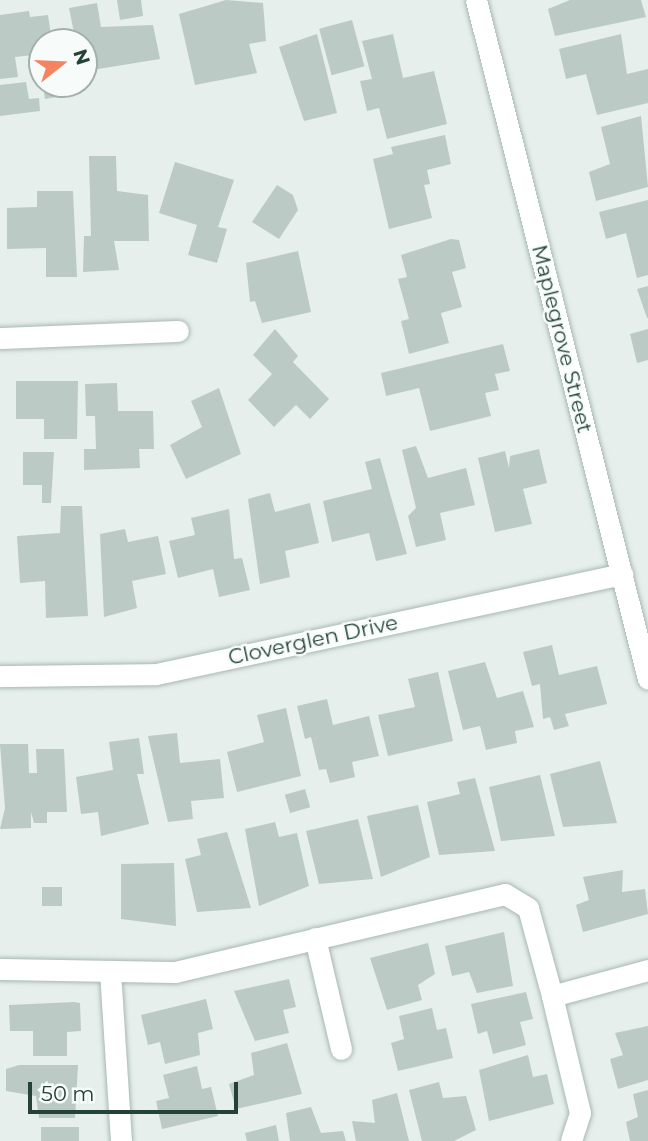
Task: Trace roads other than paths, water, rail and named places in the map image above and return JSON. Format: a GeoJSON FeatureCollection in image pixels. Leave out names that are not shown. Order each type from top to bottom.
{"type":"FeatureCollection","features":[{"type":"Feature","properties":{"kind":"street","name":"Maplegrove Street"},"geometry":{"type":"LineString","coordinates":[[476,0],[648,679]]}},
{"type":"Feature","properties":{"kind":"street"},"geometry":{"type":"LineString","coordinates":[[0,338],[178,331]]}},
{"type":"Feature","properties":{"kind":"street","name":"Cloverglen Drive"},"geometry":{"type":"LineString","coordinates":[[0,676],[156,674],[622,574]]}},
{"type":"Feature","properties":{"kind":"street"},"geometry":{"type":"LineString","coordinates":[[0,970],[175,972],[505,894],[528,908],[580,1113],[574,1140]]}},
{"type":"Feature","properties":{"kind":"street"},"geometry":{"type":"LineString","coordinates":[[316,938],[341,1049]]}},
{"type":"Feature","properties":{"kind":"street"},"geometry":{"type":"LineString","coordinates":[[552,996],[648,970]]}},
{"type":"Feature","properties":{"kind":"street"},"geometry":{"type":"LineString","coordinates":[[110,971],[121,1141]]}}]}
